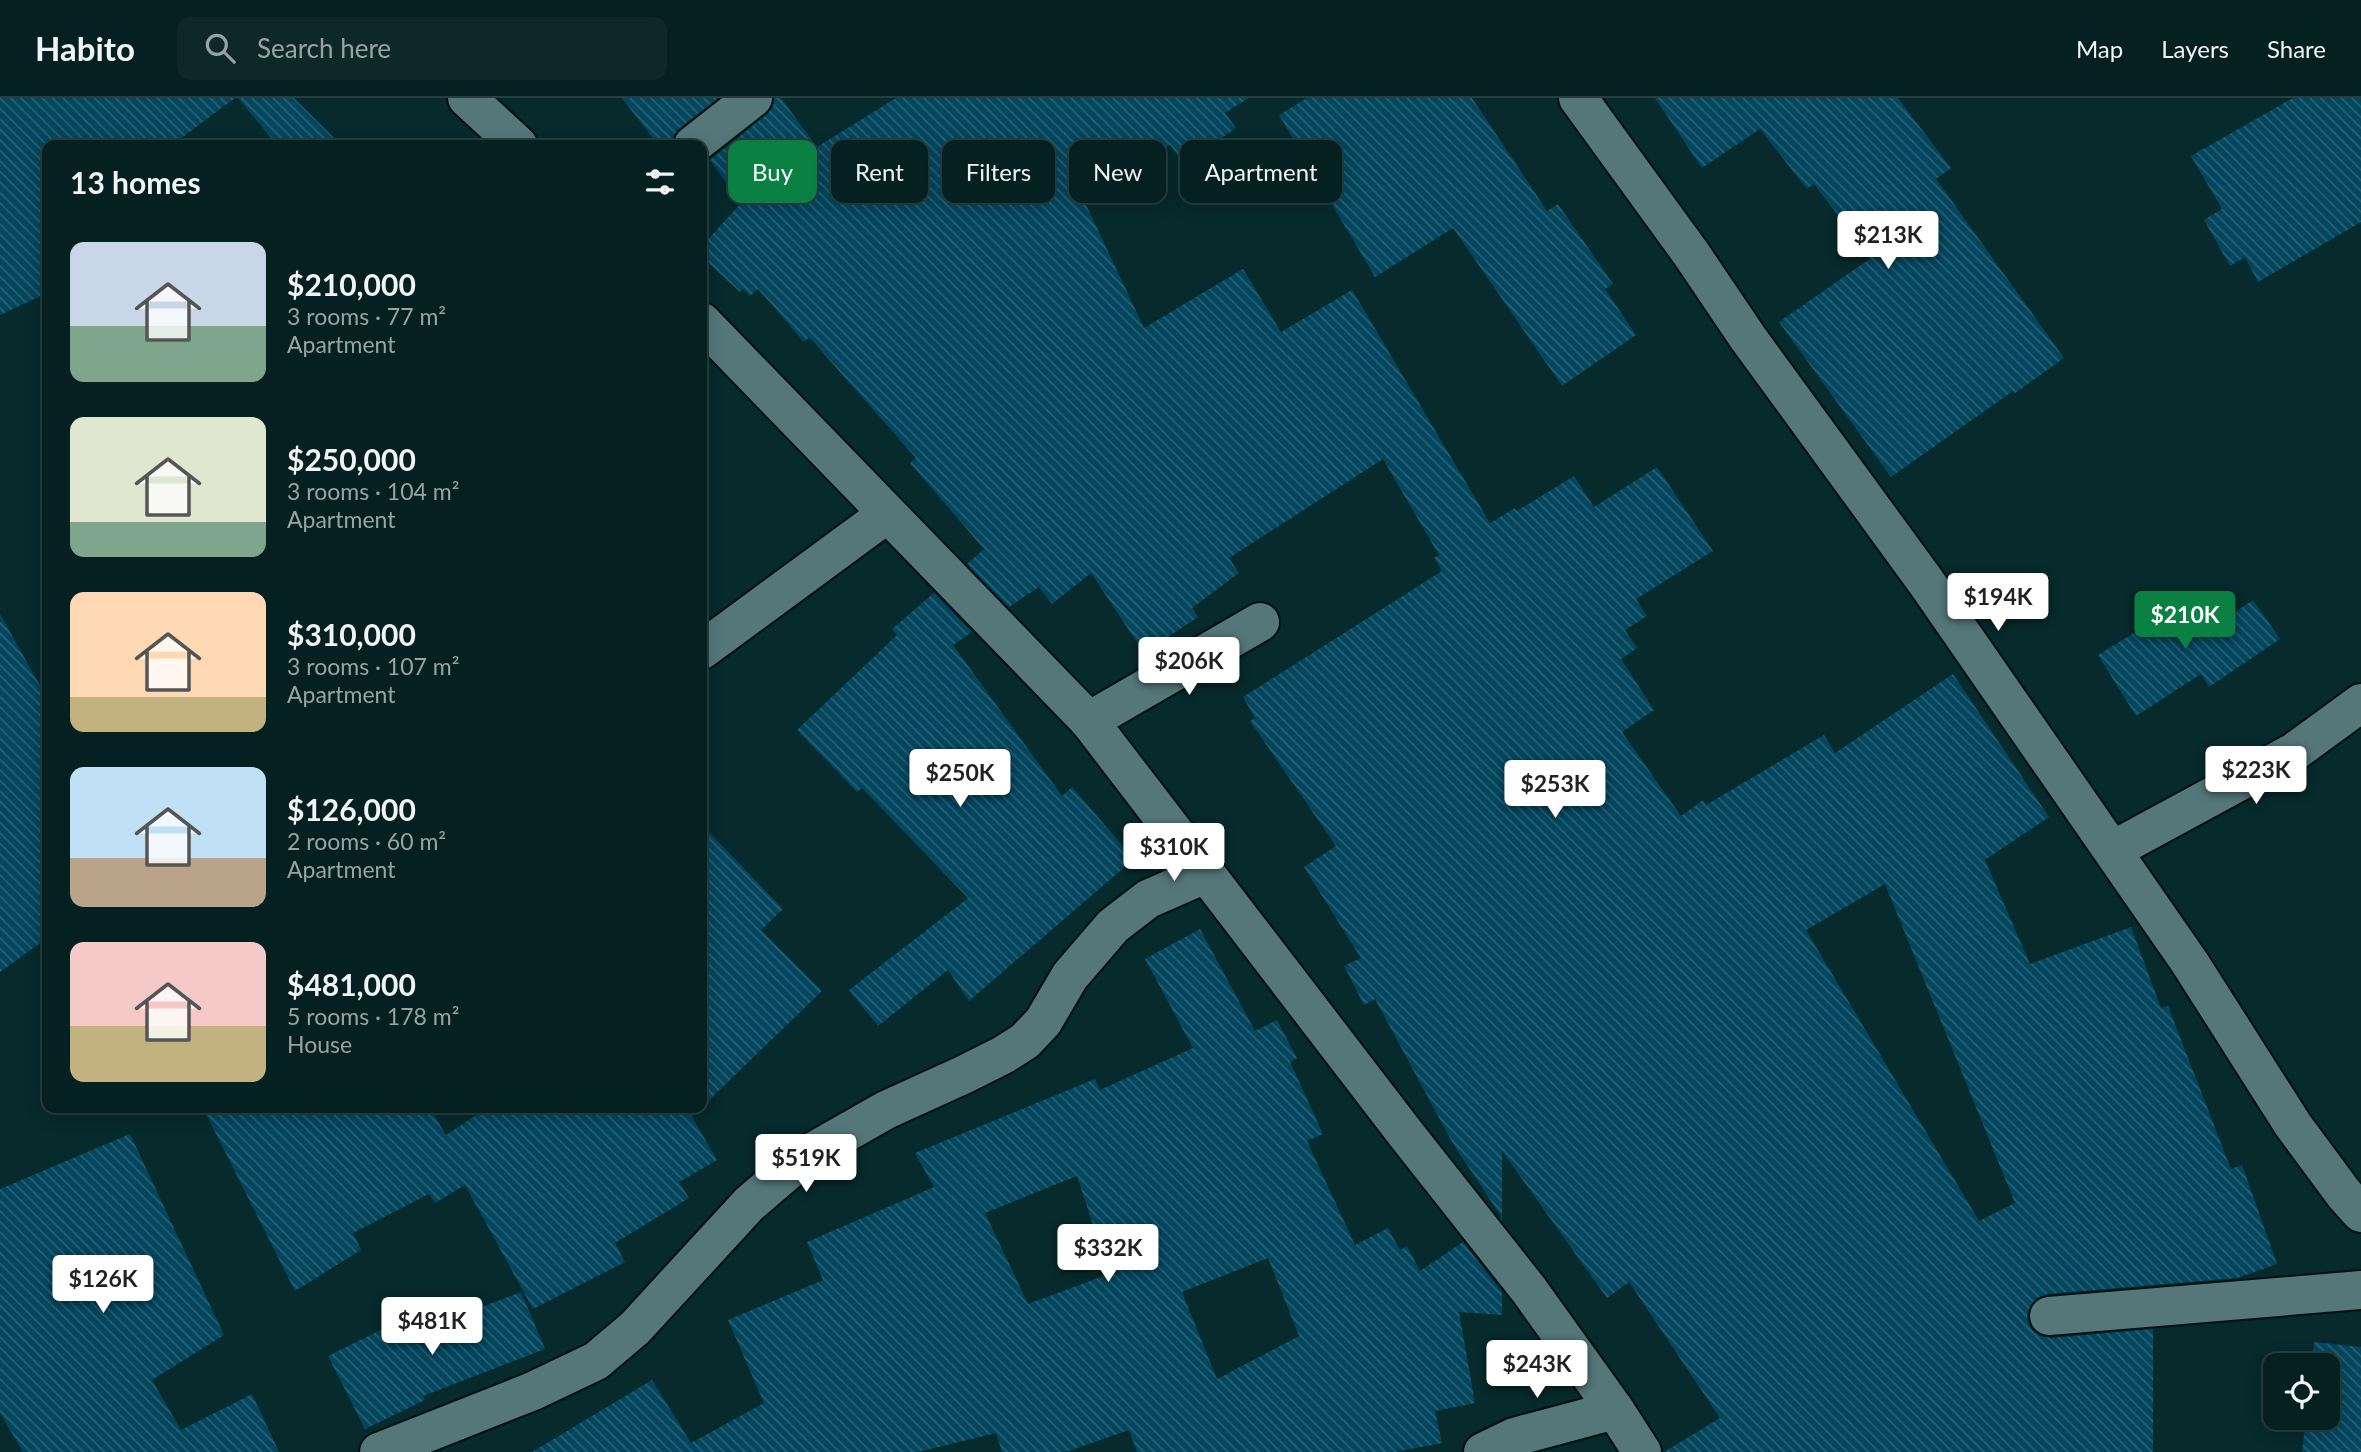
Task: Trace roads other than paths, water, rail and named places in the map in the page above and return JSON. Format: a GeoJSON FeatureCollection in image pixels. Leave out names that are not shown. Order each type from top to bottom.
{"type":"FeatureCollection","features":[{"type":"Feature","properties":{"kind":"street"},"geometry":{"type":"LineString","coordinates":[[467,98],[513,140]]}},
{"type":"Feature","properties":{"kind":"street"},"geometry":{"type":"LineString","coordinates":[[699,140],[753,98]]}},
{"type":"Feature","properties":{"kind":"street"},"geometry":{"type":"LineString","coordinates":[[1577,98],[1926,582],[2190,963],[2294,1125],[2361,1213]]}},
{"type":"Feature","properties":{"kind":"street"},"geometry":{"type":"LineString","coordinates":[[707,326],[1088,721],[1530,1290],[1642,1452]]}},
{"type":"Feature","properties":{"kind":"street"},"geometry":{"type":"LineString","coordinates":[[707,646],[887,514]]}},
{"type":"Feature","properties":{"kind":"street"},"geometry":{"type":"LineString","coordinates":[[1088,721],[1260,622]]}},
{"type":"Feature","properties":{"kind":"street"},"geometry":{"type":"LineString","coordinates":[[2113,850],[2294,751],[2361,703]]}},
{"type":"Feature","properties":{"kind":"street"},"geometry":{"type":"LineString","coordinates":[[379,1452],[533,1391],[596,1361],[635,1328],[749,1204],[805,1156],[886,1110],[973,1070],[1025,1041],[1043,1022],[1070,976],[1113,926],[1148,899],[1205,874]]}},
{"type":"Feature","properties":{"kind":"street"},"geometry":{"type":"LineString","coordinates":[[2049,1317],[2361,1290]]}},
{"type":"Feature","properties":{"kind":"street"},"geometry":{"type":"LineString","coordinates":[[1483,1452],[1514,1437],[1615,1410]]}}]}
